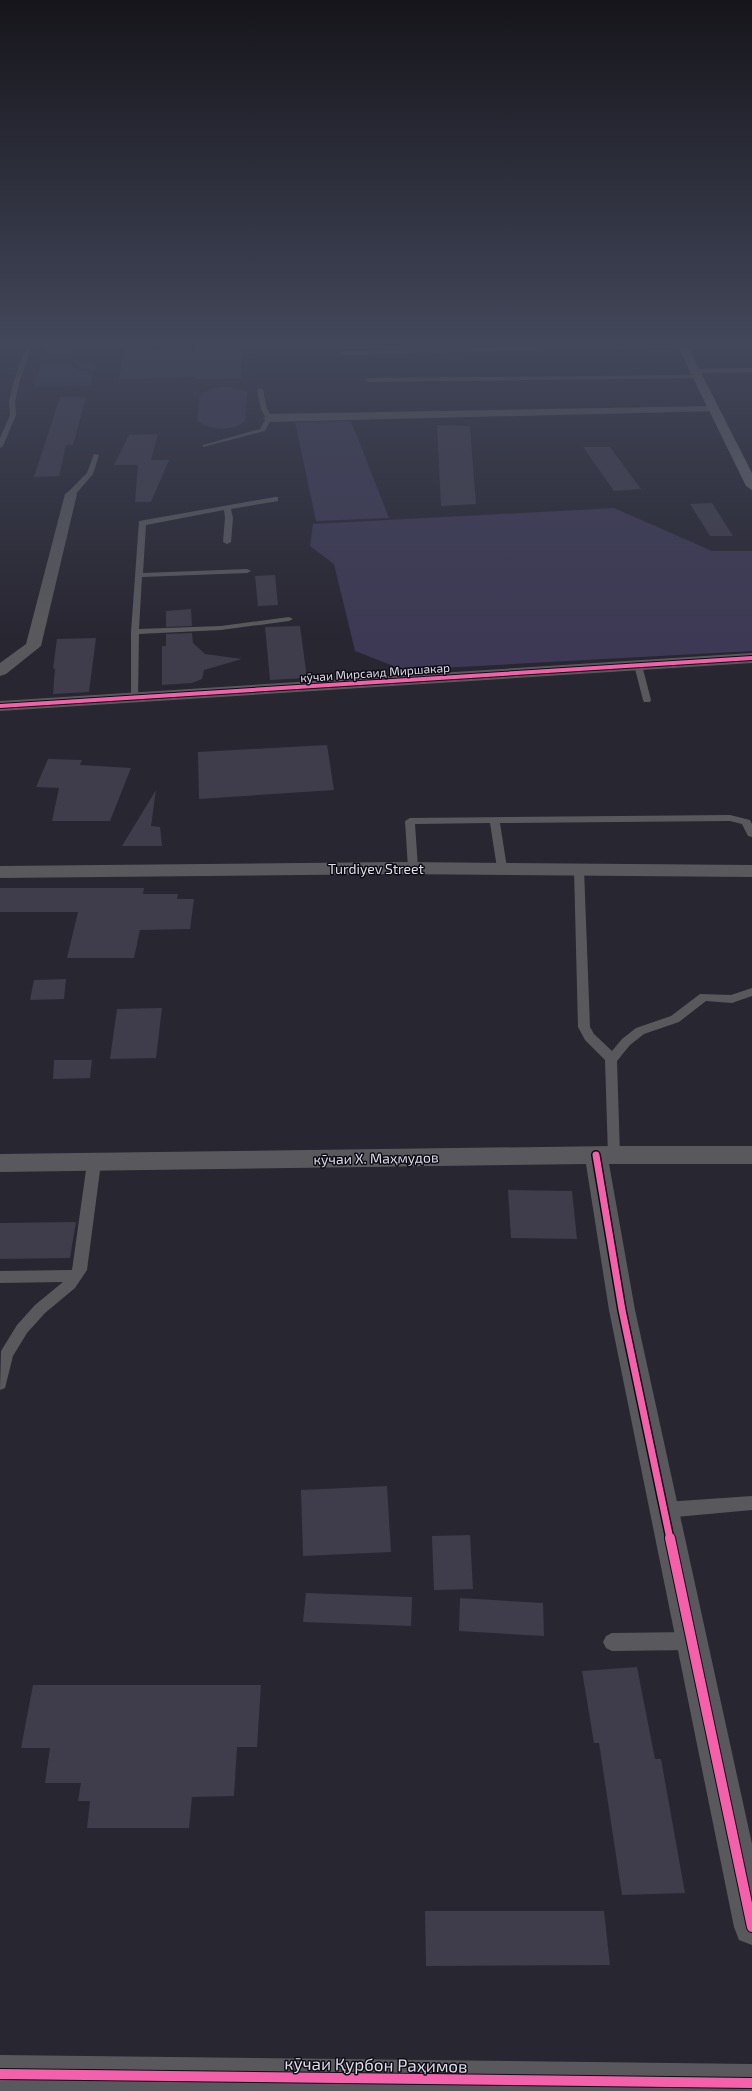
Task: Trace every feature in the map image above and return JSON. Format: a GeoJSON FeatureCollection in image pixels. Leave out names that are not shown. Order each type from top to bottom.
{"type":"FeatureCollection","features":[{"type":"Feature","properties":{"kind":"main road"},"geometry":{"type":"LineString","coordinates":[[729,441],[752,486]]}},
{"type":"Feature","properties":{"kind":"street"},"geometry":{"type":"LineString","coordinates":[[0,671],[33,646],[71,494]]}},
{"type":"Feature","properties":{"kind":"street","name":"кӯчаи Мирсаид Миршакар"},"geometry":{"type":"LineString","coordinates":[[0,706],[134,699],[752,658]]}},
{"type":"Feature","properties":{"kind":"street","name":"Turdiyev Street"},"geometry":{"type":"LineString","coordinates":[[0,872],[413,868],[752,871]]}},
{"type":"Feature","properties":{"kind":"street","name":"кӯчаи Х. Маҳмудов"},"geometry":{"type":"LineString","coordinates":[[0,1163],[752,1154]]}},
{"type":"Feature","properties":{"kind":"street"},"geometry":{"type":"LineString","coordinates":[[605,1155],[622,1310],[752,1927]]}},
{"type":"Feature","properties":{"kind":"street","name":"кӯчаи Қурбон Раҳимов"},"geometry":{"type":"LineString","coordinates":[[0,2074],[752,2083]]}},
{"type":"Feature","properties":{"kind":"lane"},"geometry":{"type":"LineString","coordinates":[[205,446],[225,441]]}},
{"type":"Feature","properties":{"kind":"lane"},"geometry":{"type":"LineString","coordinates":[[71,494],[90,474],[96,455]]}},
{"type":"Feature","properties":{"kind":"lane"},"geometry":{"type":"LineString","coordinates":[[134,699],[135,632],[140,576],[142,522],[275,499]]}},
{"type":"Feature","properties":{"kind":"lane"},"geometry":{"type":"LineString","coordinates":[[227,507],[229,518],[227,542]]}},
{"type":"Feature","properties":{"kind":"lane"},"geometry":{"type":"LineString","coordinates":[[140,576],[247,571]]}},
{"type":"Feature","properties":{"kind":"lane"},"geometry":{"type":"LineString","coordinates":[[135,632],[221,628],[289,619]]}},
{"type":"Feature","properties":{"kind":"lane"},"geometry":{"type":"LineString","coordinates":[[638,665],[647,700]]}},
{"type":"Feature","properties":{"kind":"lane"},"geometry":{"type":"LineString","coordinates":[[413,868],[410,821],[730,818],[746,822],[752,834]]}},
{"type":"Feature","properties":{"kind":"lane"},"geometry":{"type":"LineString","coordinates":[[494,820],[502,868]]}},
{"type":"Feature","properties":{"kind":"lane"},"geometry":{"type":"LineString","coordinates":[[579,869],[584,1027],[587,1036],[603,1047],[611,1060],[605,1155]]}},
{"type":"Feature","properties":{"kind":"lane"},"geometry":{"type":"LineString","coordinates":[[611,1060],[626,1042],[640,1031],[676,1020],[704,997],[732,999],[752,992]]}},
{"type":"Feature","properties":{"kind":"lane"},"geometry":{"type":"LineString","coordinates":[[0,1383],[6,1355],[22,1329],[40,1309],[70,1284],[80,1270],[94,1163]]}},
{"type":"Feature","properties":{"kind":"lane"},"geometry":{"type":"LineString","coordinates":[[0,1277],[76,1276]]}},
{"type":"Feature","properties":{"kind":"lane"},"geometry":{"type":"LineString","coordinates":[[665,1510],[752,1503]]}},
{"type":"Feature","properties":{"kind":"lane"},"geometry":{"type":"LineString","coordinates":[[612,1642],[692,1641]]}},
{"type":"Feature","properties":{"kind":"shaded area"},"geometry":{"type":"Polygon","coordinates":[[[299,441],[359,441],[389,518],[316,521],[299,441]]]}},
{"type":"Feature","properties":{"kind":"shaded area"},"geometry":{"type":"Polygon","coordinates":[[[614,508],[712,551],[752,551],[752,651],[404,670],[355,651],[334,564],[310,546],[313,524],[614,508]]]}},
{"type":"Feature","properties":{"kind":"building"},"geometry":{"type":"Polygon","coordinates":[[[46,441],[74,441],[73,445],[66,445],[59,476],[34,477],[46,441]]]}},
{"type":"Feature","properties":{"kind":"building"},"geometry":{"type":"Polygon","coordinates":[[[126,441],[156,441],[151,460],[169,460],[151,502],[135,502],[138,465],[114,465],[126,441]]]}},
{"type":"Feature","properties":{"kind":"building"},"geometry":{"type":"Polygon","coordinates":[[[438,441],[471,441],[476,504],[441,506],[438,441]]]}},
{"type":"Feature","properties":{"kind":"building"},"geometry":{"type":"Polygon","coordinates":[[[583,447],[610,447],[641,489],[614,491],[583,447]]]}},
{"type":"Feature","properties":{"kind":"building"},"geometry":{"type":"Polygon","coordinates":[[[712,503],[733,536],[710,536],[690,504],[712,503]]]}},
{"type":"Feature","properties":{"kind":"building"},"geometry":{"type":"Polygon","coordinates":[[[275,575],[278,605],[258,606],[255,576],[275,575]]]}},
{"type":"Feature","properties":{"kind":"building"},"geometry":{"type":"Polygon","coordinates":[[[191,609],[192,626],[166,627],[166,611],[191,609]]]}},
{"type":"Feature","properties":{"kind":"building"},"geometry":{"type":"Polygon","coordinates":[[[300,626],[307,678],[270,680],[265,627],[300,626]]]}},
{"type":"Feature","properties":{"kind":"building"},"geometry":{"type":"Polygon","coordinates":[[[192,633],[193,643],[205,654],[242,659],[204,670],[202,679],[192,683],[162,685],[162,646],[166,646],[166,634],[192,633]]]}},
{"type":"Feature","properties":{"kind":"building"},"geometry":{"type":"Polygon","coordinates":[[[96,638],[89,692],[53,694],[55,668],[53,669],[57,639],[96,638]]]}},
{"type":"Feature","properties":{"kind":"building"},"geometry":{"type":"Polygon","coordinates":[[[327,745],[334,790],[199,799],[198,752],[327,745]]]}},
{"type":"Feature","properties":{"kind":"building"},"geometry":{"type":"Polygon","coordinates":[[[48,759],[82,760],[80,765],[131,768],[110,821],[52,821],[59,788],[36,787],[48,759]]]}},
{"type":"Feature","properties":{"kind":"building"},"geometry":{"type":"Polygon","coordinates":[[[156,790],[151,826],[160,827],[162,846],[122,846],[156,790]]]}},
{"type":"Feature","properties":{"kind":"building"},"geometry":{"type":"Polygon","coordinates":[[[0,888],[144,888],[143,894],[178,894],[177,899],[194,899],[190,929],[140,930],[134,958],[67,958],[78,912],[0,912],[0,888]]]}},
{"type":"Feature","properties":{"kind":"building"},"geometry":{"type":"Polygon","coordinates":[[[66,979],[64,999],[30,1000],[34,980],[66,979]]]}},
{"type":"Feature","properties":{"kind":"building"},"geometry":{"type":"Polygon","coordinates":[[[162,1008],[156,1058],[110,1059],[117,1009],[162,1008]]]}},
{"type":"Feature","properties":{"kind":"building"},"geometry":{"type":"Polygon","coordinates":[[[54,1060],[92,1060],[90,1078],[53,1079],[54,1060]]]}},
{"type":"Feature","properties":{"kind":"building"},"geometry":{"type":"Polygon","coordinates":[[[508,1190],[572,1191],[577,1239],[511,1238],[508,1190]]]}},
{"type":"Feature","properties":{"kind":"building"},"geometry":{"type":"Polygon","coordinates":[[[76,1222],[70,1258],[0,1259],[0,1223],[76,1222]]]}},
{"type":"Feature","properties":{"kind":"building"},"geometry":{"type":"Polygon","coordinates":[[[387,1486],[391,1552],[303,1556],[301,1490],[387,1486]]]}},
{"type":"Feature","properties":{"kind":"building"},"geometry":{"type":"Polygon","coordinates":[[[470,1535],[473,1589],[434,1590],[432,1536],[470,1535]]]}},
{"type":"Feature","properties":{"kind":"building"},"geometry":{"type":"Polygon","coordinates":[[[306,1593],[412,1597],[411,1626],[303,1622],[306,1593]]]}},
{"type":"Feature","properties":{"kind":"building"},"geometry":{"type":"Polygon","coordinates":[[[460,1598],[543,1603],[544,1636],[459,1631],[460,1598]]]}},
{"type":"Feature","properties":{"kind":"building"},"geometry":{"type":"Polygon","coordinates":[[[637,1667],[655,1759],[661,1759],[685,1893],[622,1895],[599,1743],[594,1743],[582,1671],[637,1667]]]}},
{"type":"Feature","properties":{"kind":"building"},"geometry":{"type":"Polygon","coordinates":[[[33,1685],[261,1685],[257,1747],[237,1747],[234,1796],[192,1797],[189,1828],[87,1828],[90,1801],[78,1801],[81,1783],[45,1783],[50,1748],[21,1748],[33,1685]]]}},
{"type":"Feature","properties":{"kind":"building"},"geometry":{"type":"Polygon","coordinates":[[[425,1911],[604,1911],[610,1965],[426,1966],[425,1911]]]}},
{"type":"Feature","properties":{"kind":"cycle path"},"geometry":{"type":"LineString","coordinates":[[0,706],[752,658]]}},
{"type":"Feature","properties":{"kind":"cycle path"},"geometry":{"type":"LineString","coordinates":[[596,1155],[622,1310],[752,1927]]}},
{"type":"Feature","properties":{"kind":"cycle path"},"geometry":{"type":"LineString","coordinates":[[0,2074],[752,2083]]}}]}
